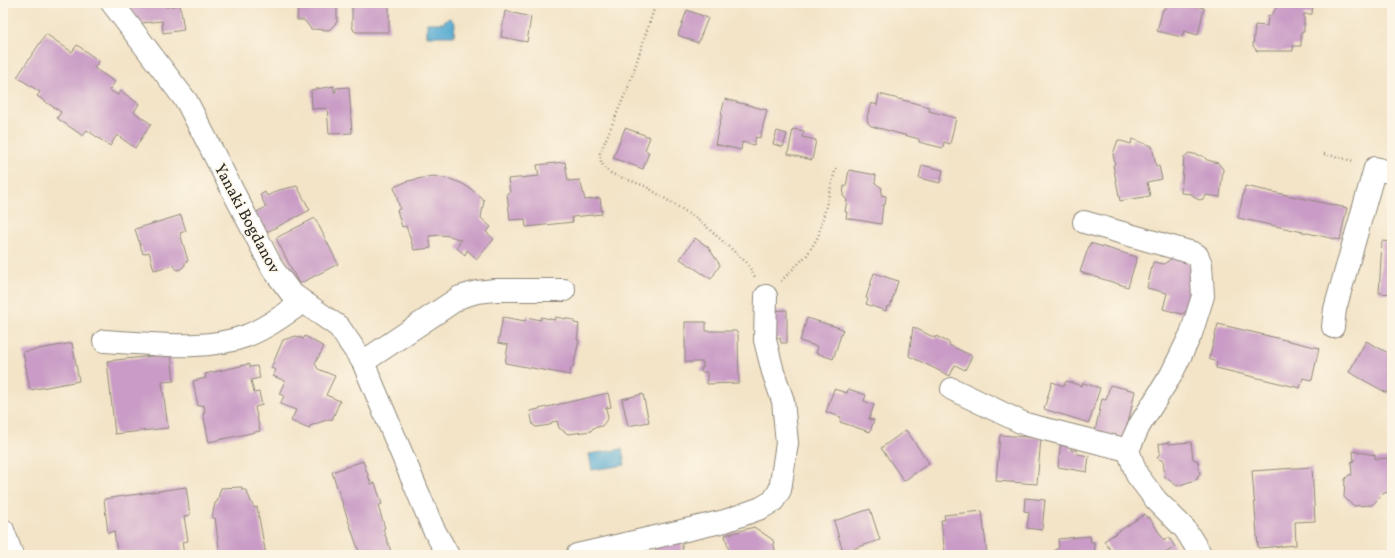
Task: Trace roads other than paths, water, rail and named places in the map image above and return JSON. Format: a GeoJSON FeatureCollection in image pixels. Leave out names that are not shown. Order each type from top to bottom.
{"type":"FeatureCollection","features":[{"type":"Feature","properties":{"kind":"street","name":"Yanaki Bogdanov"},"geometry":{"type":"LineString","coordinates":[[112,3],[187,102],[273,269],[292,293],[339,327],[363,362],[434,528],[448,555]]}},
{"type":"Feature","properties":{"kind":"street"},"geometry":{"type":"LineString","coordinates":[[1333,327],[1335,309],[1384,170]]}},
{"type":"Feature","properties":{"kind":"street"},"geometry":{"type":"LineString","coordinates":[[1084,222],[1193,253],[1197,255],[1201,264],[1203,296],[1191,334],[1171,375],[1139,426],[1128,450],[1137,476],[1156,500],[1185,529],[1201,555]]}},
{"type":"Feature","properties":{"kind":"street"},"geometry":{"type":"LineString","coordinates":[[363,362],[460,297],[477,292],[495,290],[564,290]]}},
{"type":"Feature","properties":{"kind":"street"},"geometry":{"type":"LineString","coordinates":[[577,555],[725,521],[761,508],[773,501],[780,490],[787,443],[783,401],[773,372],[765,340],[766,296]]}},
{"type":"Feature","properties":{"kind":"street"},"geometry":{"type":"LineString","coordinates":[[104,342],[194,346],[218,342],[245,336],[267,326],[303,302]]}},
{"type":"Feature","properties":{"kind":"street"},"geometry":{"type":"LineString","coordinates":[[952,389],[1025,424],[1128,450]]}},
{"type":"Feature","properties":{"kind":"street"},"geometry":{"type":"LineString","coordinates":[[3,530],[12,555]]}},
{"type":"Feature","properties":{"kind":"water"},"geometry":{"type":"Polygon","coordinates":[[[450,18],[455,23],[454,36],[427,36],[427,23],[444,23],[445,20],[450,18]]]}},
{"type":"Feature","properties":{"kind":"water"},"geometry":{"type":"Polygon","coordinates":[[[622,449],[625,465],[592,470],[589,454],[622,449]]]}}]}
